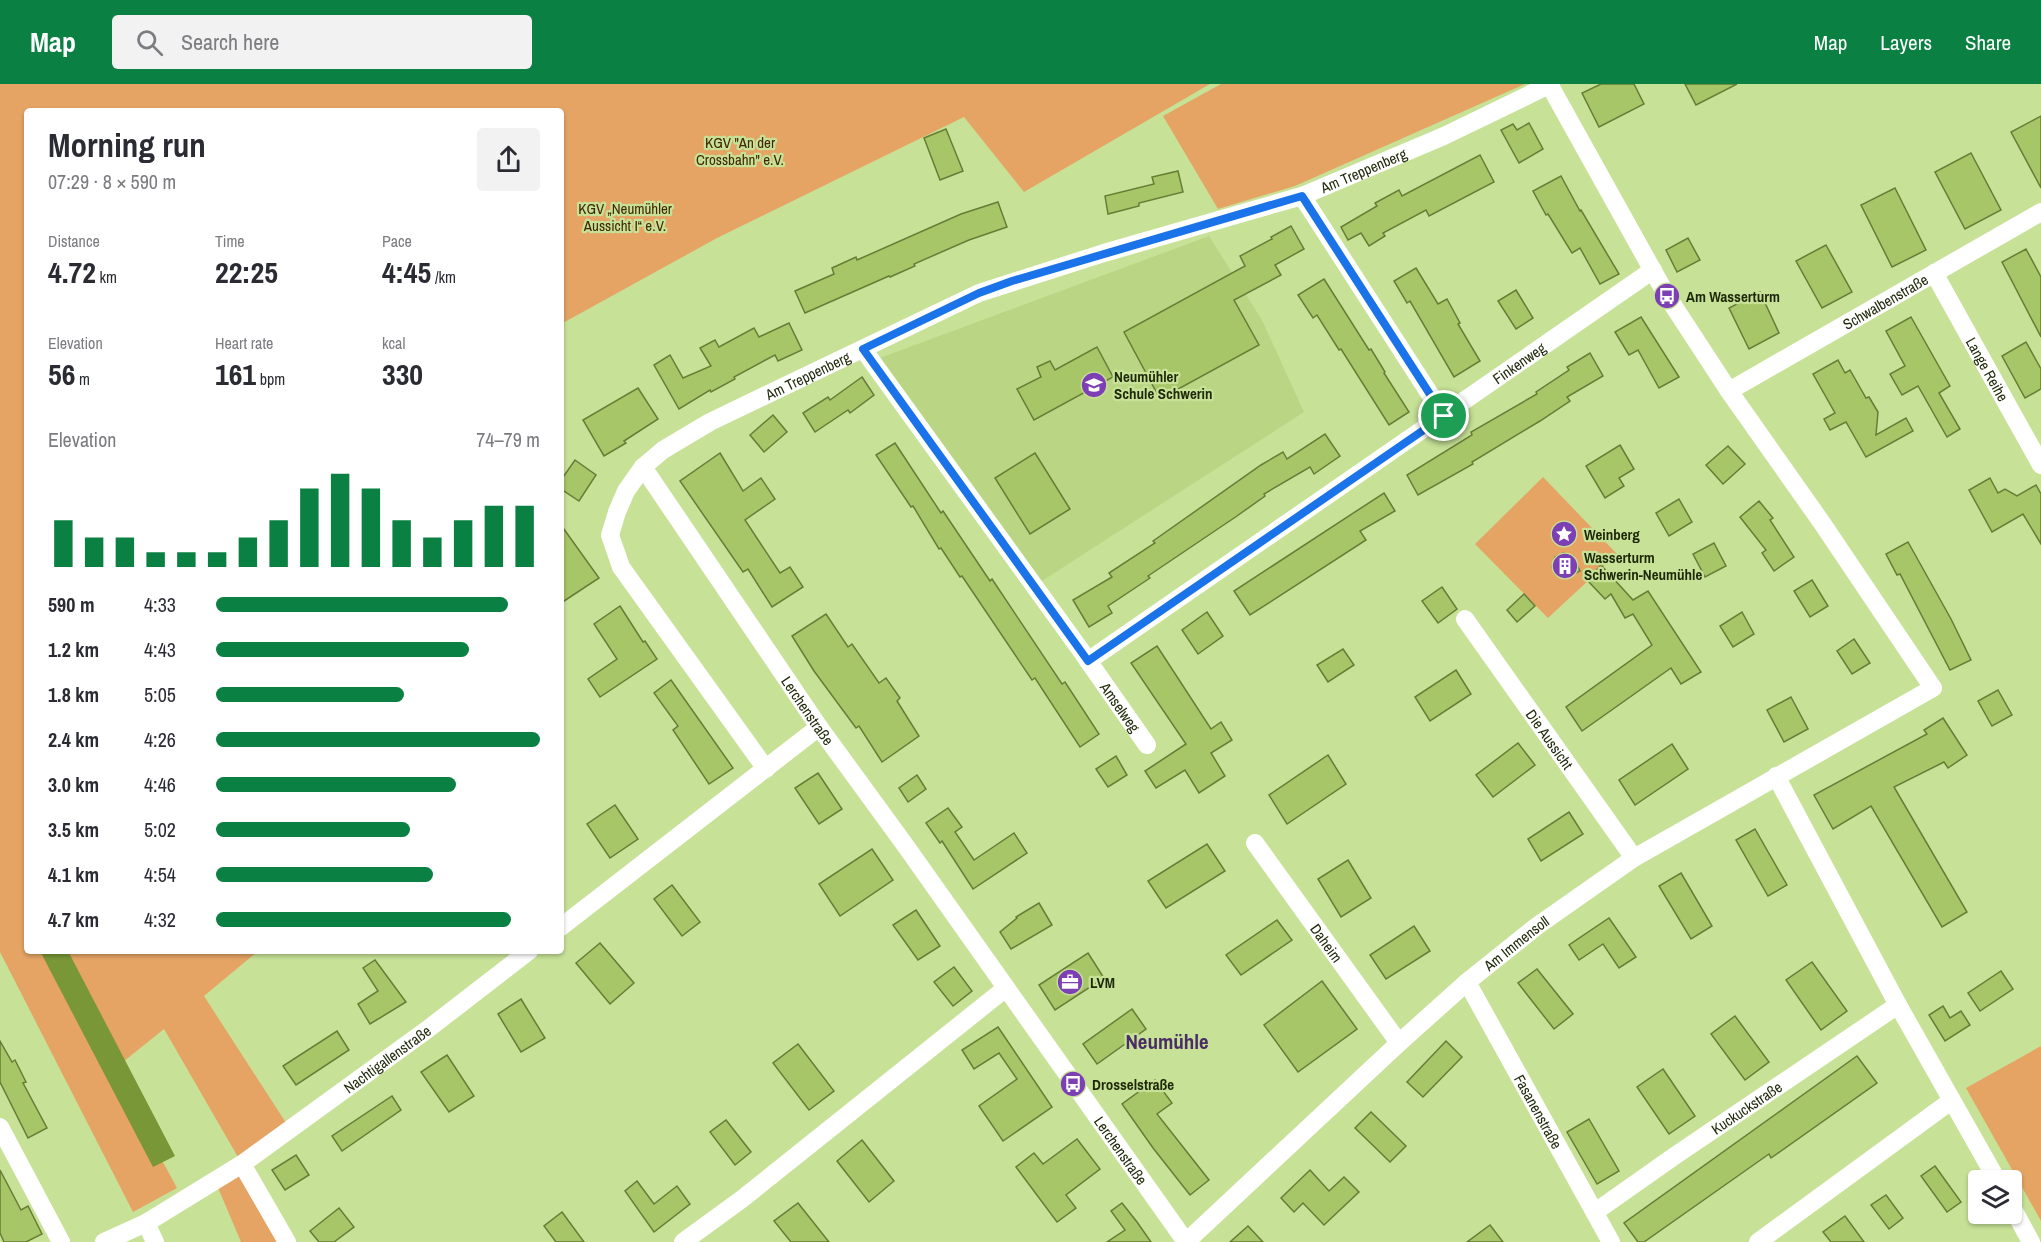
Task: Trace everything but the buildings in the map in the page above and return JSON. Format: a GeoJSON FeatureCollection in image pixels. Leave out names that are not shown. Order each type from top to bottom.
{"type":"FeatureCollection","features":[{"type":"Feature","properties":{"kind":"street","name":"Am Treppenberg"},"geometry":{"type":"LineString","coordinates":[[643,467],[663,450],[710,422],[979,293],[1012,281],[1302,196],[1444,136],[1550,84]]}},
{"type":"Feature","properties":{"kind":"street"},"geometry":{"type":"LineString","coordinates":[[1550,84],[1653,270],[1729,391]]}},
{"type":"Feature","properties":{"kind":"street"},"geometry":{"type":"LineString","coordinates":[[1302,196],[1444,416]]}},
{"type":"Feature","properties":{"kind":"street","name":"Schwalbenstraße"},"geometry":{"type":"LineString","coordinates":[[1729,391],[2041,212]]}},
{"type":"Feature","properties":{"kind":"street","name":"Finkenweg"},"geometry":{"type":"LineString","coordinates":[[1088,661],[1653,270]]}},
{"type":"Feature","properties":{"kind":"street","name":"Lange Reihe"},"geometry":{"type":"LineString","coordinates":[[1934,273],[2041,465]]}},
{"type":"Feature","properties":{"kind":"street","name":"Amselweg"},"geometry":{"type":"LineString","coordinates":[[863,349],[1147,745]]}},
{"type":"Feature","properties":{"kind":"street","name":"Am Immensoll"},"geometry":{"type":"LineString","coordinates":[[1186,1242],[1399,1043],[1467,982],[1537,926],[1634,858],[1933,688],[1822,523],[1729,391]]}},
{"type":"Feature","properties":{"kind":"street"},"geometry":{"type":"LineString","coordinates":[[643,467],[626,492],[610,535],[621,567],[766,769]]}},
{"type":"Feature","properties":{"kind":"street","name":"Lerchenstraße"},"geometry":{"type":"LineString","coordinates":[[643,467],[819,728],[1186,1242]]}},
{"type":"Feature","properties":{"kind":"street","name":"Die Aussicht"},"geometry":{"type":"LineString","coordinates":[[1465,619],[1634,858]]}},
{"type":"Feature","properties":{"kind":"street"},"geometry":{"type":"LineString","coordinates":[[564,925],[819,728]]}},
{"type":"Feature","properties":{"kind":"street"},"geometry":{"type":"LineString","coordinates":[[1776,776],[1898,1005],[1990,1170]]}},
{"type":"Feature","properties":{"kind":"street","name":"Daheim"},"geometry":{"type":"LineString","coordinates":[[1254,843],[1399,1043]]}},
{"type":"Feature","properties":{"kind":"street","name":"Nachtigallenstraße"},"geometry":{"type":"LineString","coordinates":[[104,1242],[146,1223],[242,1164],[428,1029],[525,954]]}},
{"type":"Feature","properties":{"kind":"street","name":"Fasanenstraße"},"geometry":{"type":"LineString","coordinates":[[1467,982],[1611,1242]]}},
{"type":"Feature","properties":{"kind":"street"},"geometry":{"type":"LineString","coordinates":[[683,1242],[742,1199],[1006,988]]}},
{"type":"Feature","properties":{"kind":"street","name":"Kuckuckstraße"},"geometry":{"type":"LineString","coordinates":[[1596,1212],[1898,1005]]}},
{"type":"Feature","properties":{"kind":"street"},"geometry":{"type":"LineString","coordinates":[[1758,1242],[1952,1101]]}},
{"type":"Feature","properties":{"kind":"street"},"geometry":{"type":"LineString","coordinates":[[0,1127],[61,1242]]}},
{"type":"Feature","properties":{"kind":"street"},"geometry":{"type":"LineString","coordinates":[[242,1164],[286,1242]]}},
{"type":"Feature","properties":{"kind":"street"},"geometry":{"type":"LineString","coordinates":[[146,1223],[155,1242]]}},
{"type":"Feature","properties":{"kind":"street"},"geometry":{"type":"LineString","coordinates":[[2021,1224],[2031,1242]]}},
{"type":"Feature","properties":{"kind":"shaded area","name":"Neumühler Schule Schwerin"},"geometry":{"type":"Polygon","coordinates":[[[1209,236],[1262,320],[1304,412],[1039,583],[877,359],[1209,236]]]}},
{"type":"Feature","properties":{"kind":"shaded area"},"geometry":{"type":"Polygon","coordinates":[[[42,954],[70,954],[175,1156],[153,1167],[42,954]]]}},
{"type":"Feature","properties":{"kind":"green space"},"geometry":{"type":"Polygon","coordinates":[[[0,84],[1210,84],[1024,192],[964,117],[717,238],[564,322],[564,108],[24,108],[24,954],[254,954],[204,996],[290,1129],[242,1164],[164,1029],[113,1070],[177,1188],[133,1212],[0,952],[0,84]]]}},
{"type":"Feature","properties":{"kind":"green space"},"geometry":{"type":"Polygon","coordinates":[[[1221,84],[1525,84],[1295,186],[1218,209],[1163,116],[1221,84]]]}},
{"type":"Feature","properties":{"kind":"green space"},"geometry":{"type":"Polygon","coordinates":[[[1543,477],[1617,554],[1548,618],[1475,544],[1543,477]]]}},
{"type":"Feature","properties":{"kind":"green space"},"geometry":{"type":"Polygon","coordinates":[[[2041,1046],[2041,1221],[2022,1187],[2022,1170],[2012,1170],[1966,1088],[2041,1046]]]}},
{"type":"Feature","properties":{"kind":"green space"},"geometry":{"type":"Polygon","coordinates":[[[242,1164],[287,1242],[241,1242],[216,1183],[242,1164]]]}},
{"type":"Feature","properties":{"kind":"place","name":"Am Wasserturm"},"geometry":{"type":"Point","coordinates":[1667,296]}},
{"type":"Feature","properties":{"kind":"place","name":"Neumühler Schule Schwerin"},"geometry":{"type":"Point","coordinates":[1094,385]}},
{"type":"Feature","properties":{"kind":"place","name":"Weinberg"},"geometry":{"type":"Point","coordinates":[1564,534]}},
{"type":"Feature","properties":{"kind":"place","name":"Wasserturm Schwerin-Neumühle"},"geometry":{"type":"Point","coordinates":[1565,566]}},
{"type":"Feature","properties":{"kind":"place","name":"LVM"},"geometry":{"type":"Point","coordinates":[1070,982]}},
{"type":"Feature","properties":{"kind":"place","name":"Drosselstraße"},"geometry":{"type":"Point","coordinates":[1073,1084]}},
{"type":"Feature","properties":{"kind":"district","name":"Neumühle"},"geometry":{"type":"Point","coordinates":[1167,1041]}},
{"type":"Feature","properties":{"kind":"route"},"geometry":{"type":"LineString","coordinates":[[1302,196],[1444,416],[1088,661],[863,349],[979,293],[1012,281],[1302,196]]}},
{"type":"Feature","properties":{"kind":"park label","name":"KGV \"An der Crossbahn\" e.V."},"geometry":{"type":"Point","coordinates":[740,150]}},
{"type":"Feature","properties":{"kind":"park label","name":"KGV „Neumühler Aussicht I“ e.V."},"geometry":{"type":"Point","coordinates":[625,216]}}]}
